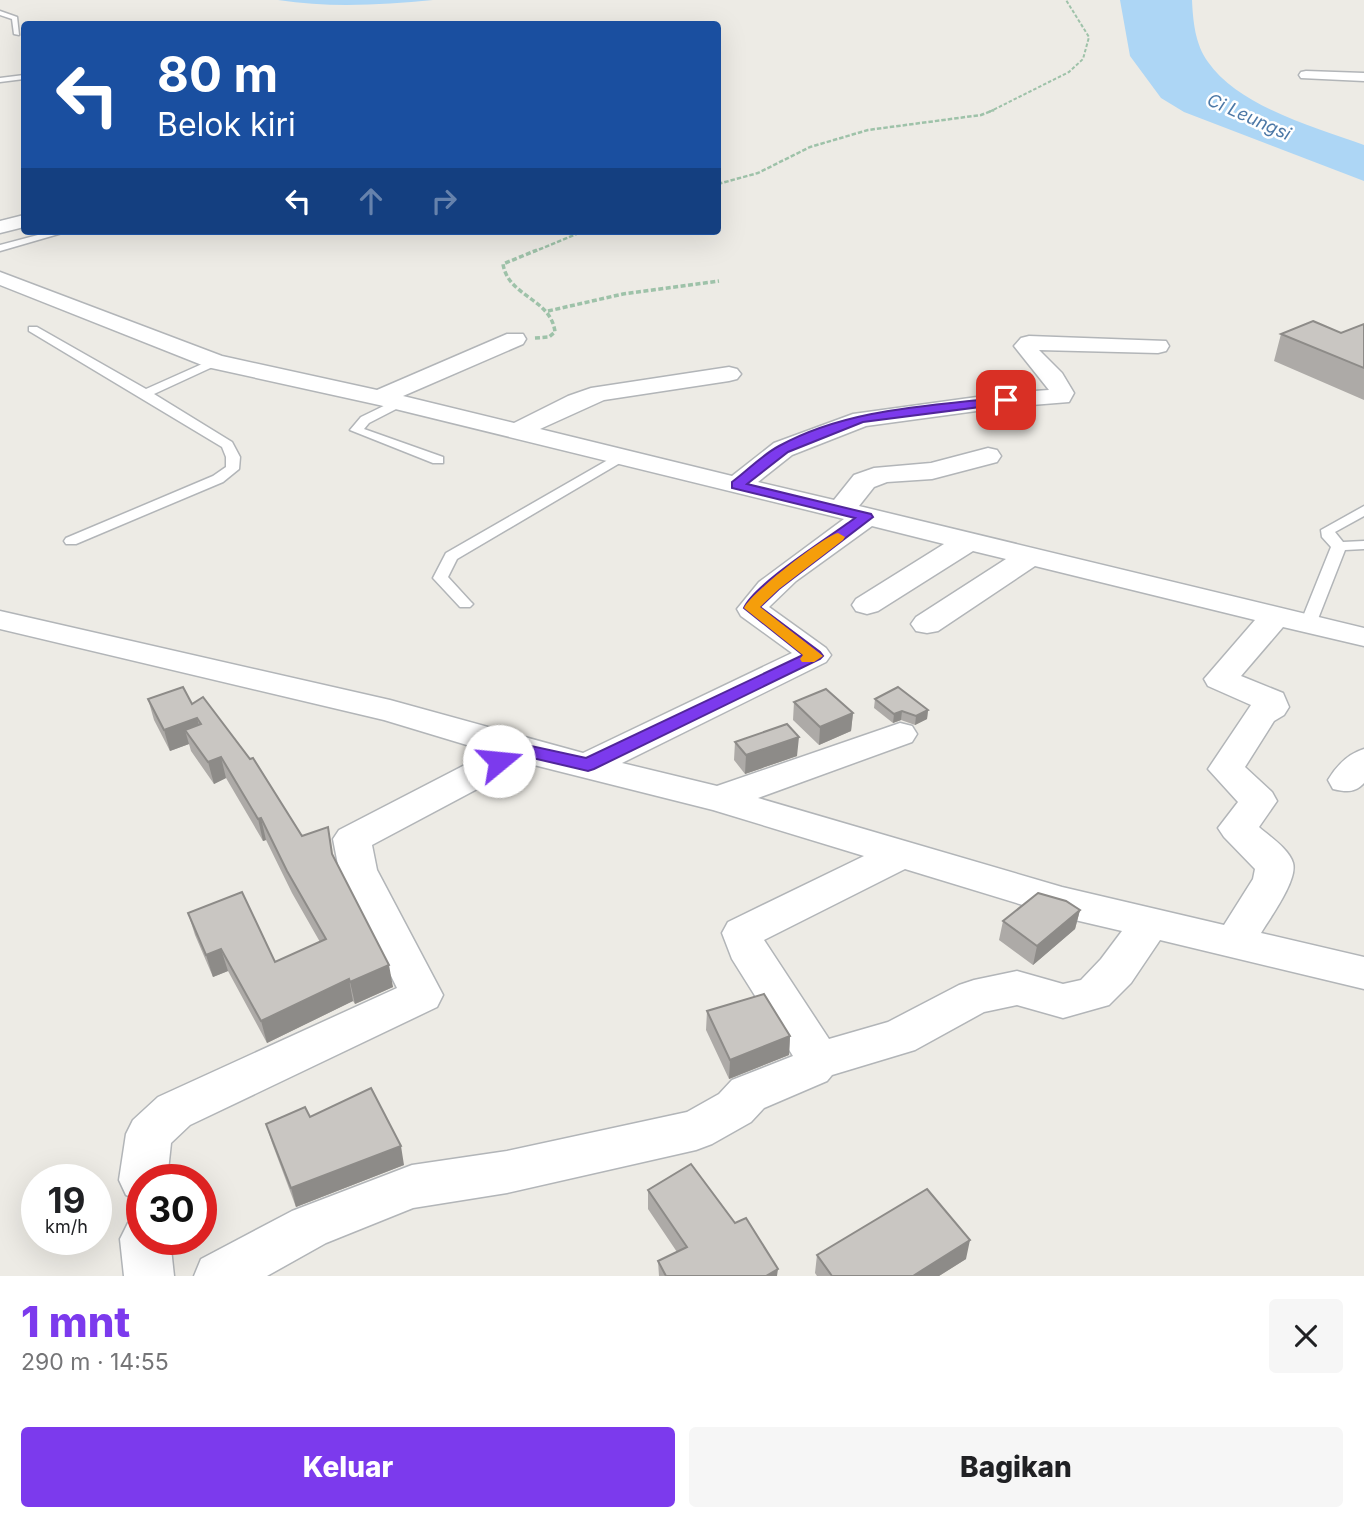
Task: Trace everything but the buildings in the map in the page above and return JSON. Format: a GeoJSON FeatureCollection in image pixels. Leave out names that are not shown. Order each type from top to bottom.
{"type":"FeatureCollection","features":[{"type":"Feature","properties":{"kind":"street"},"geometry":{"type":"LineString","coordinates":[[1306,75],[1364,77]]}},
{"type":"Feature","properties":{"kind":"street"},"geometry":{"type":"LineString","coordinates":[[0,227],[21,221]]}},
{"type":"Feature","properties":{"kind":"street"},"geometry":{"type":"LineString","coordinates":[[0,278],[215,362],[621,457],[1364,637]]}},
{"type":"Feature","properties":{"kind":"street"},"geometry":{"type":"LineString","coordinates":[[387,401],[514,339]]}},
{"type":"Feature","properties":{"kind":"street"},"geometry":{"type":"LineString","coordinates":[[737,485],[783,449],[806,438],[862,419],[995,401],[1060,397],[1062,393],[1055,377],[1032,359],[1025,346],[1029,343],[1158,346]]}},
{"type":"Feature","properties":{"kind":"street"},"geometry":{"type":"LineString","coordinates":[[516,432],[600,393],[729,374]]}},
{"type":"Feature","properties":{"kind":"street"},"geometry":{"type":"LineString","coordinates":[[588,765],[815,656],[752,608],[755,602],[853,514],[864,481],[883,474],[932,471],[988,456]]}},
{"type":"Feature","properties":{"kind":"street"},"geometry":{"type":"LineString","coordinates":[[867,605],[968,541]]}},
{"type":"Feature","properties":{"kind":"street"},"geometry":{"type":"LineString","coordinates":[[927,624],[1030,556]]}},
{"type":"Feature","properties":{"kind":"street"},"geometry":{"type":"LineString","coordinates":[[1234,943],[1272,881],[1275,864],[1237,828],[1259,801],[1226,769],[1262,713],[1272,707],[1271,701],[1220,679],[1292,619]]}},
{"type":"Feature","properties":{"kind":"street"},"geometry":{"type":"LineString","coordinates":[[0,620],[390,710],[522,750],[718,799],[1062,902],[1364,973]]}},
{"type":"Feature","properties":{"kind":"street"},"geometry":{"type":"LineString","coordinates":[[718,799],[900,734]]}},
{"type":"Feature","properties":{"kind":"street"},"geometry":{"type":"LineString","coordinates":[[145,1164],[149,1134],[174,1111],[422,995],[358,870],[352,839],[522,750]]}},
{"type":"Feature","properties":{"kind":"street"},"geometry":{"type":"LineString","coordinates":[[817,1060],[810,1045],[746,948],[742,933],[902,854]]}},
{"type":"Feature","properties":{"kind":"street"},"geometry":{"type":"LineString","coordinates":[[219,1276],[309,1227],[412,1187],[520,1170],[696,1129],[735,1108],[748,1094],[766,1084],[811,1068],[817,1060],[900,1037],[974,997],[1017,988],[1063,1001],[1094,993],[1116,971],[1150,923]]}},
{"type":"Feature","properties":{"kind":"street"},"geometry":{"type":"LineString","coordinates":[[145,1255],[149,1276]]}},
{"type":"Feature","properties":{"kind":"lane"},"geometry":{"type":"LineString","coordinates":[[0,13],[15,18],[17,34]]}},
{"type":"Feature","properties":{"kind":"lane"},"geometry":{"type":"LineString","coordinates":[[0,80],[21,78]]}},
{"type":"Feature","properties":{"kind":"lane"},"geometry":{"type":"LineString","coordinates":[[0,248],[49,235]]}},
{"type":"Feature","properties":{"kind":"lane"},"geometry":{"type":"LineString","coordinates":[[33,329],[145,394],[227,446],[233,457],[232,469],[218,480],[71,541]]}},
{"type":"Feature","properties":{"kind":"lane"},"geometry":{"type":"LineString","coordinates":[[145,394],[215,362]]}},
{"type":"Feature","properties":{"kind":"lane"},"geometry":{"type":"LineString","coordinates":[[387,401],[356,430],[438,460]]}},
{"type":"Feature","properties":{"kind":"lane"},"geometry":{"type":"LineString","coordinates":[[465,604],[440,578],[451,556],[621,457]]}},
{"type":"Feature","properties":{"kind":"lane"},"geometry":{"type":"LineString","coordinates":[[1364,510],[1328,530],[1329,537],[1339,546],[1364,545]]}},
{"type":"Feature","properties":{"kind":"lane"},"geometry":{"type":"LineString","coordinates":[[1292,619],[1339,546]]}},
{"type":"Feature","properties":{"kind":"path"},"geometry":{"type":"LineString","coordinates":[[721,183],[758,173],[810,147],[868,130],[991,112],[1049,85],[1083,59],[1089,37],[1066,0]]}},
{"type":"Feature","properties":{"kind":"path"},"geometry":{"type":"LineString","coordinates":[[514,339],[549,337],[555,332],[555,326],[548,311],[511,284],[502,271],[503,264],[574,235]]}},
{"type":"Feature","properties":{"kind":"path"},"geometry":{"type":"LineString","coordinates":[[548,311],[623,294],[719,281]]}},
{"type":"Feature","properties":{"kind":"water"},"geometry":{"type":"Polygon","coordinates":[[[278,0],[433,0],[356,5],[278,0]]]}},
{"type":"Feature","properties":{"kind":"water","name":"Ci Leungsi"},"geometry":{"type":"Polygon","coordinates":[[[1120,0],[1192,0],[1197,40],[1208,62],[1221,78],[1279,114],[1364,145],[1364,181],[1184,112],[1161,98],[1130,56],[1120,0]]]}},
{"type":"Feature","properties":{"kind":"slow traffic"},"geometry":{"type":"LineString","coordinates":[[808,659],[815,656],[752,608],[755,602],[774,586],[838,537]]}},
{"type":"Feature","properties":{"kind":"route"},"geometry":{"type":"LineString","coordinates":[[499,761],[522,750],[588,765],[815,656],[752,608],[755,602],[774,586],[866,517],[737,485],[783,449],[841,425],[862,419],[1006,400]]}}]}
